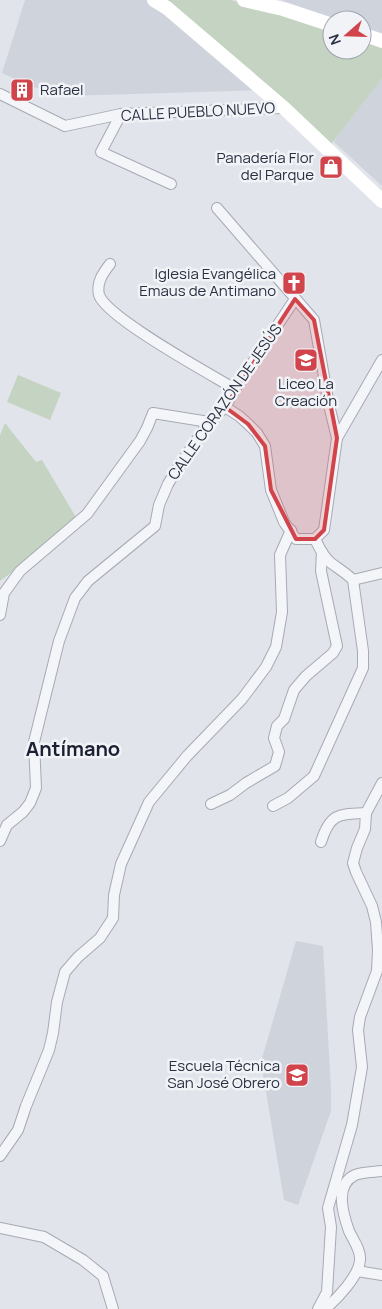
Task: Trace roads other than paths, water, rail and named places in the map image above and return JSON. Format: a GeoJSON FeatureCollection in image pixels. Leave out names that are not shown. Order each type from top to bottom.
{"type":"FeatureCollection","features":[{"type":"Feature","properties":{"kind":"street"},"geometry":{"type":"LineString","coordinates":[[154,0],[166,4],[284,108],[382,201]]}},
{"type":"Feature","properties":{"kind":"street"},"geometry":{"type":"LineString","coordinates":[[244,0],[283,9],[322,22]]}},
{"type":"Feature","properties":{"kind":"street","name":"CALLE PUEBLO NUEVO"},"geometry":{"type":"LineString","coordinates":[[0,94],[65,126],[121,114],[284,108]]}},
{"type":"Feature","properties":{"kind":"street"},"geometry":{"type":"LineString","coordinates":[[121,114],[102,152],[171,184]]}},
{"type":"Feature","properties":{"kind":"street"},"geometry":{"type":"LineString","coordinates":[[217,208],[314,320],[329,405],[337,438],[324,530],[315,538],[296,539],[284,522],[271,490],[264,446],[257,433],[239,416],[225,407]]}},
{"type":"Feature","properties":{"kind":"street"},"geometry":{"type":"LineString","coordinates":[[110,264],[102,274],[99,285],[98,293],[102,300],[128,324],[235,388]]}},
{"type":"Feature","properties":{"kind":"street","name":"CALLE CORAZÓN DE JESÚS"},"geometry":{"type":"LineString","coordinates":[[0,841],[7,825],[23,812],[30,803],[36,788],[34,742],[59,642],[76,598],[88,581],[154,526],[159,504],[168,484],[209,422],[225,407],[235,388],[295,300]]}},
{"type":"Feature","properties":{"kind":"street"},"geometry":{"type":"LineString","coordinates":[[337,438],[382,360]]}},
{"type":"Feature","properties":{"kind":"street"},"geometry":{"type":"LineString","coordinates":[[0,615],[4,593],[20,571],[87,514],[140,442],[148,428],[153,413],[209,422]]}},
{"type":"Feature","properties":{"kind":"street"},"geometry":{"type":"LineString","coordinates":[[0,1156],[18,1130],[49,1050],[57,1002],[65,972],[78,957],[100,938],[113,918],[114,895],[121,864],[148,802],[187,756],[242,699],[266,667],[276,647],[282,612],[280,555],[291,530]]}},
{"type":"Feature","properties":{"kind":"street"},"geometry":{"type":"LineString","coordinates":[[273,806],[288,798],[314,776],[363,668],[363,651],[353,580],[330,562],[315,538]]}},
{"type":"Feature","properties":{"kind":"street"},"geometry":{"type":"LineString","coordinates":[[211,804],[230,795],[275,766],[279,752],[274,738],[277,726],[284,719],[294,690],[306,676],[333,653],[337,646],[322,571],[322,552]]}},
{"type":"Feature","properties":{"kind":"street"},"geometry":{"type":"LineString","coordinates":[[353,580],[382,572]]}},
{"type":"Feature","properties":{"kind":"street"},"geometry":{"type":"LineString","coordinates":[[318,1309],[327,1292],[331,1227],[328,1208],[352,1125],[362,1067],[359,1024],[377,971],[376,922],[372,906],[353,863],[364,830],[366,813],[382,783]]}},
{"type":"Feature","properties":{"kind":"street"},"geometry":{"type":"LineString","coordinates":[[321,842],[324,830],[334,817],[366,813]]}},
{"type":"Feature","properties":{"kind":"street"},"geometry":{"type":"LineString","coordinates":[[325,1309],[337,1300],[357,1271],[360,1262],[360,1255],[349,1230],[340,1200],[344,1185],[355,1175],[382,1171]]}},
{"type":"Feature","properties":{"kind":"street"},"geometry":{"type":"LineString","coordinates":[[0,1228],[44,1237],[83,1260],[102,1276],[114,1309]]}},
{"type":"Feature","properties":{"kind":"street"},"geometry":{"type":"LineString","coordinates":[[357,1271],[382,1275]]}},
{"type":"Feature","properties":{"kind":"place","name":"Rafael"},"geometry":{"type":"Point","coordinates":[22,90]}},
{"type":"Feature","properties":{"kind":"place","name":"Panadería Flor del Parque"},"geometry":{"type":"Point","coordinates":[331,167]}},
{"type":"Feature","properties":{"kind":"place","name":"Iglesia Evangélica Emaus de Antimano"},"geometry":{"type":"Point","coordinates":[294,283]}},
{"type":"Feature","properties":{"kind":"place","name":"Liceo La Creación"},"geometry":{"type":"Point","coordinates":[306,360]}},
{"type":"Feature","properties":{"kind":"place","name":"Escuela Técnica San José Obrero"},"geometry":{"type":"Point","coordinates":[297,1075]}},
{"type":"Feature","properties":{"kind":"district","name":"Antímano"},"geometry":{"type":"Point","coordinates":[73,749]}}]}
